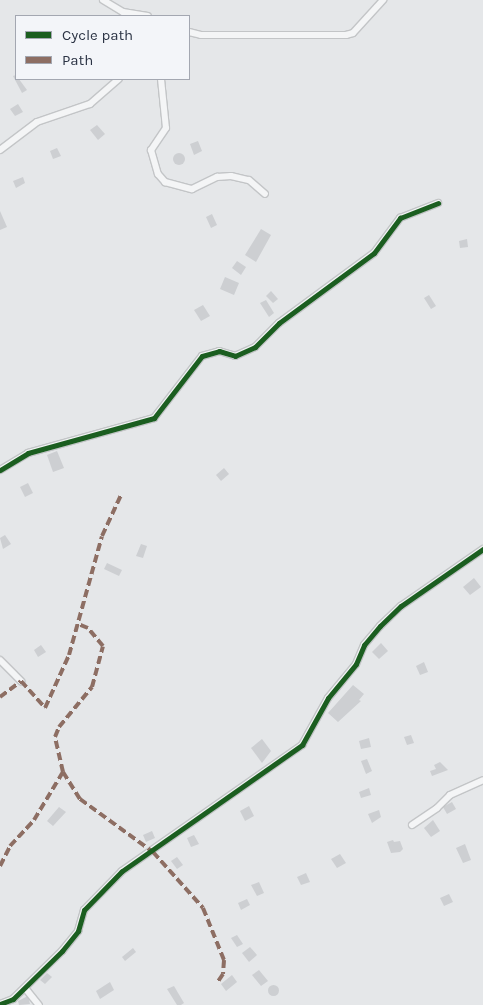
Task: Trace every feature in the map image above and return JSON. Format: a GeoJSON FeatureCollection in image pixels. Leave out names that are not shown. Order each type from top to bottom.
{"type":"FeatureCollection","features":[{"type":"Feature","properties":{"kind":"street"},"geometry":{"type":"LineString","coordinates":[[103,0],[123,12],[142,15]]}},
{"type":"Feature","properties":{"kind":"street"},"geometry":{"type":"LineString","coordinates":[[190,32],[346,36],[353,33],[383,0]]}},
{"type":"Feature","properties":{"kind":"street"},"geometry":{"type":"LineString","coordinates":[[0,150],[37,122],[90,104],[118,80]]}},
{"type":"Feature","properties":{"kind":"street"},"geometry":{"type":"LineString","coordinates":[[161,80],[166,128],[151,150],[158,174],[164,182],[192,189],[217,177],[231,176],[249,180],[265,194]]}},
{"type":"Feature","properties":{"kind":"street"},"geometry":{"type":"LineString","coordinates":[[0,470],[28,453],[154,418],[202,356],[219,351],[235,356],[254,347],[279,323],[374,253],[400,218],[438,203]]}},
{"type":"Feature","properties":{"kind":"street"},"geometry":{"type":"LineString","coordinates":[[0,1004],[13,999],[25,988],[78,931],[84,910],[113,879],[302,745],[328,698],[351,671],[364,646],[380,626],[401,606],[483,549]]}},
{"type":"Feature","properties":{"kind":"street"},"geometry":{"type":"LineString","coordinates":[[0,660],[22,681]]}},
{"type":"Feature","properties":{"kind":"street"},"geometry":{"type":"LineString","coordinates":[[412,825],[437,808],[450,795],[483,780]]}},
{"type":"Feature","properties":{"kind":"street"},"geometry":{"type":"LineString","coordinates":[[25,988],[39,1005]]}},
{"type":"Feature","properties":{"kind":"building"},"geometry":{"type":"Polygon","coordinates":[[[15,80],[20,80],[27,90],[22,93],[15,80]]]}},
{"type":"Feature","properties":{"kind":"building"},"geometry":{"type":"Polygon","coordinates":[[[18,104],[23,112],[15,116],[10,109],[18,104]]]}},
{"type":"Feature","properties":{"kind":"building"},"geometry":{"type":"Polygon","coordinates":[[[97,125],[105,134],[98,140],[90,130],[97,125]]]}},
{"type":"Feature","properties":{"kind":"building"},"geometry":{"type":"Polygon","coordinates":[[[198,141],[202,151],[194,155],[190,144],[198,141]]]}},
{"type":"Feature","properties":{"kind":"building"},"geometry":{"type":"Polygon","coordinates":[[[57,148],[61,156],[53,159],[50,151],[57,148]]]}},
{"type":"Feature","properties":{"kind":"building"},"geometry":{"type":"Polygon","coordinates":[[[179,153],[185,159],[179,165],[173,159],[179,153]]]}},
{"type":"Feature","properties":{"kind":"building"},"geometry":{"type":"Polygon","coordinates":[[[23,177],[25,183],[16,188],[13,181],[23,177]]]}},
{"type":"Feature","properties":{"kind":"building"},"geometry":{"type":"Polygon","coordinates":[[[0,211],[7,227],[0,230],[0,211]]]}},
{"type":"Feature","properties":{"kind":"building"},"geometry":{"type":"Polygon","coordinates":[[[212,214],[217,225],[211,228],[206,217],[212,214]]]}},
{"type":"Feature","properties":{"kind":"building"},"geometry":{"type":"Polygon","coordinates":[[[261,229],[271,235],[256,262],[245,255],[261,229]]]}},
{"type":"Feature","properties":{"kind":"building"},"geometry":{"type":"Polygon","coordinates":[[[467,239],[468,247],[460,248],[459,241],[467,239]]]}},
{"type":"Feature","properties":{"kind":"building"},"geometry":{"type":"Polygon","coordinates":[[[237,261],[246,267],[241,275],[232,268],[237,261]]]}},
{"type":"Feature","properties":{"kind":"building"},"geometry":{"type":"Polygon","coordinates":[[[225,277],[239,283],[234,295],[220,289],[225,277]]]}},
{"type":"Feature","properties":{"kind":"building"},"geometry":{"type":"Polygon","coordinates":[[[271,291],[278,299],[273,303],[266,296],[271,291]]]}},
{"type":"Feature","properties":{"kind":"building"},"geometry":{"type":"Polygon","coordinates":[[[429,295],[436,306],[431,309],[424,298],[429,295]]]}},
{"type":"Feature","properties":{"kind":"building"},"geometry":{"type":"Polygon","coordinates":[[[266,300],[274,313],[269,317],[260,303],[266,300]]]}},
{"type":"Feature","properties":{"kind":"building"},"geometry":{"type":"Polygon","coordinates":[[[203,305],[210,316],[201,321],[194,310],[203,305]]]}},
{"type":"Feature","properties":{"kind":"building"},"geometry":{"type":"Polygon","coordinates":[[[57,451],[64,468],[53,472],[47,455],[57,451]]]}},
{"type":"Feature","properties":{"kind":"building"},"geometry":{"type":"Polygon","coordinates":[[[224,468],[229,474],[221,481],[216,475],[224,468]]]}},
{"type":"Feature","properties":{"kind":"building"},"geometry":{"type":"Polygon","coordinates":[[[28,483],[33,493],[25,497],[20,487],[28,483]]]}},
{"type":"Feature","properties":{"kind":"building"},"geometry":{"type":"Polygon","coordinates":[[[5,535],[11,544],[3,549],[0,538],[5,535]]]}},
{"type":"Feature","properties":{"kind":"building"},"geometry":{"type":"Polygon","coordinates":[[[141,544],[147,546],[143,558],[136,556],[141,544]]]}},
{"type":"Feature","properties":{"kind":"building"},"geometry":{"type":"Polygon","coordinates":[[[107,563],[122,570],[119,576],[104,569],[107,563]]]}},
{"type":"Feature","properties":{"kind":"building"},"geometry":{"type":"Polygon","coordinates":[[[474,578],[481,587],[470,595],[463,587],[474,578]]]}},
{"type":"Feature","properties":{"kind":"building"},"geometry":{"type":"Polygon","coordinates":[[[381,643],[388,651],[379,659],[372,652],[381,643]]]}},
{"type":"Feature","properties":{"kind":"building"},"geometry":{"type":"Polygon","coordinates":[[[41,645],[46,652],[38,657],[34,650],[41,645]]]}},
{"type":"Feature","properties":{"kind":"building"},"geometry":{"type":"Polygon","coordinates":[[[424,662],[428,672],[420,675],[416,666],[424,662]]]}},
{"type":"Feature","properties":{"kind":"building"},"geometry":{"type":"Polygon","coordinates":[[[353,685],[364,694],[359,700],[361,701],[338,722],[328,713],[353,685]]]}},
{"type":"Feature","properties":{"kind":"building"},"geometry":{"type":"Polygon","coordinates":[[[411,735],[414,743],[407,745],[404,737],[411,735]]]}},
{"type":"Feature","properties":{"kind":"building"},"geometry":{"type":"Polygon","coordinates":[[[369,738],[371,747],[361,749],[359,741],[369,738]]]}},
{"type":"Feature","properties":{"kind":"building"},"geometry":{"type":"Polygon","coordinates":[[[262,739],[271,751],[262,763],[251,748],[262,739]]]}},
{"type":"Feature","properties":{"kind":"building"},"geometry":{"type":"Polygon","coordinates":[[[367,759],[372,771],[366,774],[361,761],[367,759]]]}},
{"type":"Feature","properties":{"kind":"building"},"geometry":{"type":"Polygon","coordinates":[[[440,762],[448,770],[432,776],[430,771],[436,769],[434,765],[440,762]]]}},
{"type":"Feature","properties":{"kind":"building"},"geometry":{"type":"Polygon","coordinates":[[[369,788],[371,795],[361,798],[359,792],[369,788]]]}},
{"type":"Feature","properties":{"kind":"building"},"geometry":{"type":"Polygon","coordinates":[[[452,802],[456,809],[447,814],[443,807],[452,802]]]}},
{"type":"Feature","properties":{"kind":"building"},"geometry":{"type":"Polygon","coordinates":[[[249,806],[254,816],[245,821],[240,811],[249,806]]]}},
{"type":"Feature","properties":{"kind":"building"},"geometry":{"type":"Polygon","coordinates":[[[59,807],[66,812],[53,826],[47,821],[59,807]]]}},
{"type":"Feature","properties":{"kind":"building"},"geometry":{"type":"Polygon","coordinates":[[[379,810],[381,817],[372,823],[368,814],[379,810]]]}},
{"type":"Feature","properties":{"kind":"building"},"geometry":{"type":"Polygon","coordinates":[[[433,820],[440,831],[431,837],[424,828],[433,820]]]}},
{"type":"Feature","properties":{"kind":"building"},"geometry":{"type":"Polygon","coordinates":[[[152,831],[155,838],[146,842],[143,835],[152,831]]]}},
{"type":"Feature","properties":{"kind":"building"},"geometry":{"type":"Polygon","coordinates":[[[194,835],[199,844],[191,847],[187,838],[194,835]]]}},
{"type":"Feature","properties":{"kind":"building"},"geometry":{"type":"Polygon","coordinates":[[[393,840],[394,842],[400,841],[403,849],[400,852],[391,853],[387,842],[393,840]]]}},
{"type":"Feature","properties":{"kind":"building"},"geometry":{"type":"Polygon","coordinates":[[[465,844],[471,860],[463,863],[456,848],[465,844]]]}},
{"type":"Feature","properties":{"kind":"building"},"geometry":{"type":"Polygon","coordinates":[[[340,854],[346,863],[337,868],[331,859],[340,854]]]}},
{"type":"Feature","properties":{"kind":"building"},"geometry":{"type":"Polygon","coordinates":[[[177,857],[183,865],[177,869],[171,861],[177,857]]]}},
{"type":"Feature","properties":{"kind":"building"},"geometry":{"type":"Polygon","coordinates":[[[306,873],[310,882],[301,885],[297,877],[306,873]]]}},
{"type":"Feature","properties":{"kind":"building"},"geometry":{"type":"Polygon","coordinates":[[[259,882],[264,893],[257,896],[251,885],[259,882]]]}},
{"type":"Feature","properties":{"kind":"building"},"geometry":{"type":"Polygon","coordinates":[[[449,894],[453,902],[444,906],[440,898],[449,894]]]}},
{"type":"Feature","properties":{"kind":"building"},"geometry":{"type":"Polygon","coordinates":[[[247,899],[250,905],[241,910],[238,903],[247,899]]]}},
{"type":"Feature","properties":{"kind":"building"},"geometry":{"type":"Polygon","coordinates":[[[237,935],[243,944],[237,947],[231,938],[237,935]]]}},
{"type":"Feature","properties":{"kind":"building"},"geometry":{"type":"Polygon","coordinates":[[[250,947],[257,955],[249,962],[242,953],[250,947]]]}},
{"type":"Feature","properties":{"kind":"building"},"geometry":{"type":"Polygon","coordinates":[[[133,948],[136,952],[125,961],[122,957],[133,948]]]}},
{"type":"Feature","properties":{"kind":"building"},"geometry":{"type":"Polygon","coordinates":[[[259,970],[268,981],[261,986],[252,975],[259,970]]]}},
{"type":"Feature","properties":{"kind":"building"},"geometry":{"type":"Polygon","coordinates":[[[47,973],[52,977],[45,984],[40,980],[47,973]]]}},
{"type":"Feature","properties":{"kind":"building"},"geometry":{"type":"Polygon","coordinates":[[[232,975],[237,982],[226,991],[221,984],[232,975]]]}},
{"type":"Feature","properties":{"kind":"building"},"geometry":{"type":"Polygon","coordinates":[[[110,982],[114,990],[100,999],[96,991],[110,982]]]}},
{"type":"Feature","properties":{"kind":"building"},"geometry":{"type":"Polygon","coordinates":[[[273,984],[279,990],[273,996],[267,990],[273,984]]]}},
{"type":"Feature","properties":{"kind":"building"},"geometry":{"type":"Polygon","coordinates":[[[174,986],[184,1003],[181,1005],[177,1005],[167,989],[174,986]]]}},
{"type":"Feature","properties":{"kind":"building"},"geometry":{"type":"Polygon","coordinates":[[[28,996],[30,1004],[19,1005],[18,1001],[28,996]]]}},
{"type":"Feature","properties":{"kind":"marked path"},"geometry":{"type":"LineString","coordinates":[[0,697],[21,681],[45,708],[69,655],[102,536],[121,495]]}},
{"type":"Feature","properties":{"kind":"marked path"},"geometry":{"type":"LineString","coordinates":[[0,866],[10,846],[34,820],[63,772],[55,737],[59,727],[92,687],[103,646],[88,628],[78,624]]}},
{"type":"Feature","properties":{"kind":"marked path"},"geometry":{"type":"LineString","coordinates":[[63,772],[80,799],[153,852],[203,908],[224,960],[223,974],[217,983]]}},
{"type":"Feature","properties":{"kind":"cycle path"},"geometry":{"type":"LineString","coordinates":[[0,470],[28,453],[154,418],[202,356],[219,351],[235,356],[255,347],[279,323],[374,253],[400,218],[438,203]]}},
{"type":"Feature","properties":{"kind":"cycle path"},"geometry":{"type":"LineString","coordinates":[[0,1004],[13,999],[62,951],[78,931],[84,910],[122,871],[302,745],[328,698],[356,664],[364,645],[380,626],[401,606],[483,549]]}}]}
